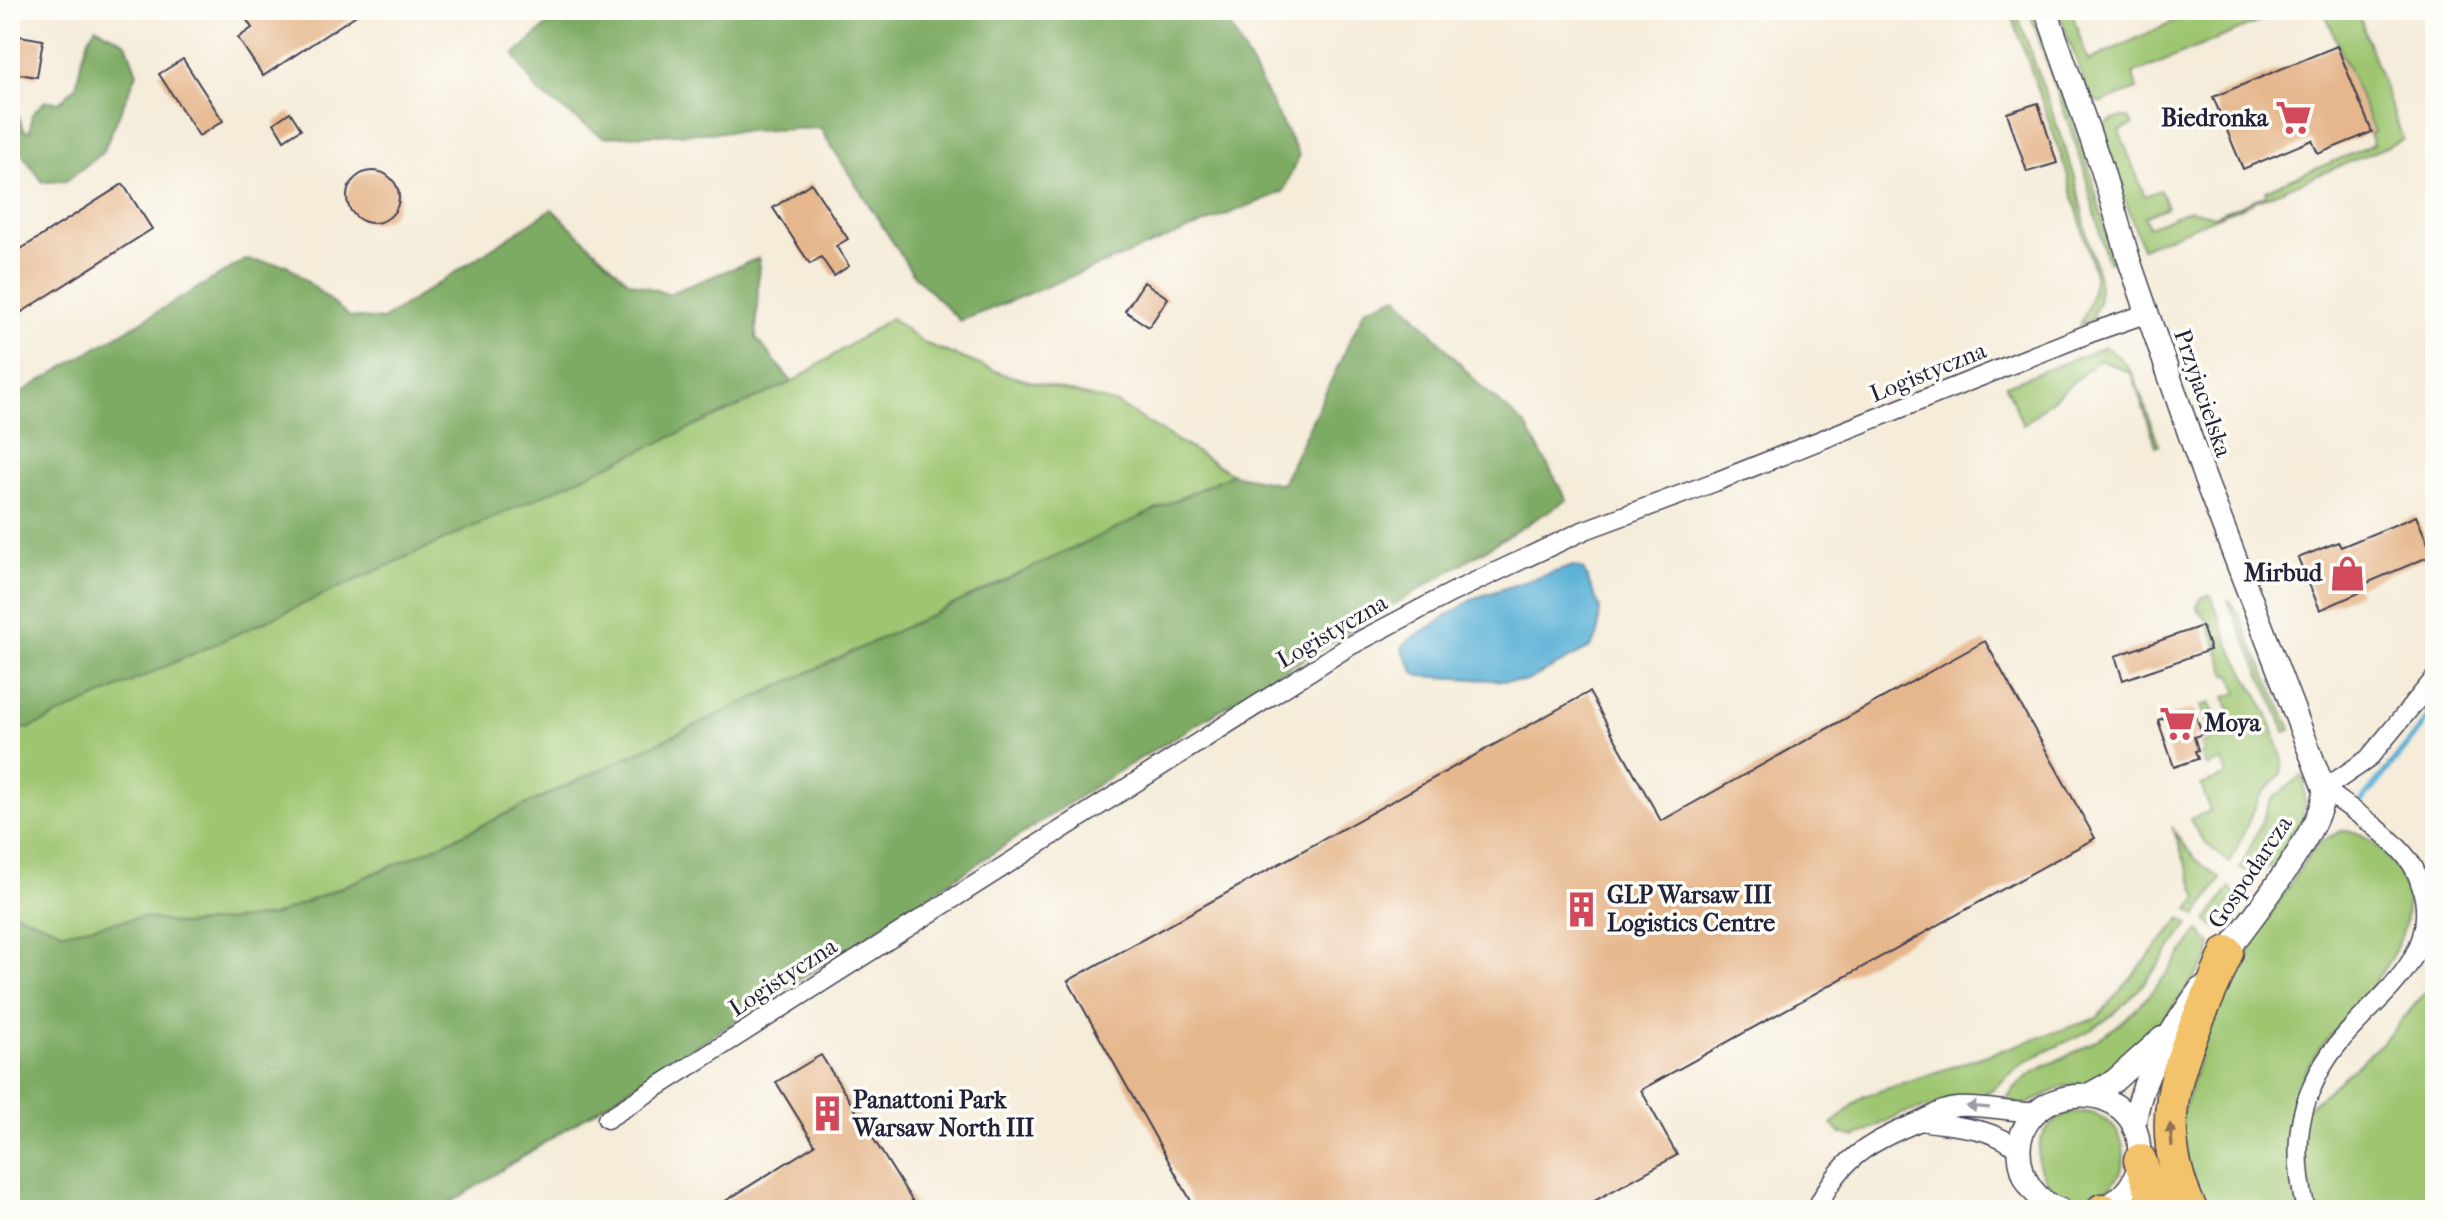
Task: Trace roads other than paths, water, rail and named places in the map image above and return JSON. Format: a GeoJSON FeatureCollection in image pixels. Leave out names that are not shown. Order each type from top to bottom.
{"type":"FeatureCollection","features":[{"type":"Feature","properties":{"kind":"highway"},"geometry":{"type":"LineString","coordinates":[[2191,1210],[2176,1173],[2170,1124],[2173,1090],[2181,1059],[2227,952]]}},
{"type":"Feature","properties":{"kind":"highway"},"geometry":{"type":"LineString","coordinates":[[2140,1160],[2151,1191],[2167,1210]]}},
{"type":"Feature","properties":{"kind":"street","name":"Przyjacielska"},"geometry":{"type":"LineString","coordinates":[[2046,10],[2236,561],[2324,789]]}},
{"type":"Feature","properties":{"kind":"street","name":"Logistyczna"},"geometry":{"type":"LineString","coordinates":[[607,1119],[1360,640],[1585,530],[2148,313]]}},
{"type":"Feature","properties":{"kind":"street"},"geometry":{"type":"LineString","coordinates":[[2306,1210],[2298,1157],[2300,1126],[2311,1088],[2339,1043],[2382,1000],[2410,964],[2422,940],[2426,909],[2420,882],[2409,860],[2369,822],[2324,789],[2368,759],[2435,678]]}},
{"type":"Feature","properties":{"kind":"street","name":"Gospodarcza"},"geometry":{"type":"LineString","coordinates":[[2140,1160],[2134,1128],[2136,1106],[2142,1089],[2171,1031],[2310,833],[2324,799],[2324,789]]}},
{"type":"Feature","properties":{"kind":"street","name":"Gospodarcza"},"geometry":{"type":"LineString","coordinates":[[2037,1112],[2060,1097],[2088,1095],[2114,1081],[2171,1031]]}},
{"type":"Feature","properties":{"kind":"street"},"geometry":{"type":"LineString","coordinates":[[2088,1095],[2115,1105],[2134,1128]]}},
{"type":"Feature","properties":{"kind":"street"},"geometry":{"type":"LineString","coordinates":[[1816,1210],[1840,1169],[1858,1153],[1885,1136],[1938,1111],[1951,1107],[1984,1107],[2037,1112]]}},
{"type":"Feature","properties":{"kind":"street"},"geometry":{"type":"LineString","coordinates":[[2037,1112],[2022,1137],[2020,1151],[2024,1176],[2041,1199],[2061,1210]]}},
{"type":"Feature","properties":{"kind":"street"},"geometry":{"type":"LineString","coordinates":[[1921,1121],[1983,1130],[2006,1139],[2020,1151]]}},
{"type":"Feature","properties":{"kind":"street"},"geometry":{"type":"LineString","coordinates":[[2102,1210],[2128,1190],[2140,1160]]}},
{"type":"Feature","properties":{"kind":"street"},"geometry":{"type":"LineString","coordinates":[[2027,1210],[2030,1187]]}},
{"type":"Feature","properties":{"kind":"water"},"geometry":{"type":"Polygon","coordinates":[[[1573,566],[1583,569],[1600,608],[1598,635],[1590,648],[1525,682],[1420,676],[1415,673],[1402,649],[1405,643],[1475,598],[1573,566]]]}},
{"type":"Feature","properties":{"kind":"waterway"},"geometry":{"type":"LineString","coordinates":[[2425,722],[2435,710]]}},
{"type":"Feature","properties":{"kind":"waterway"},"geometry":{"type":"LineString","coordinates":[[2361,802],[2422,727]]}},
{"type":"Feature","properties":{"kind":"place","name":"Biedronka"},"geometry":{"type":"Point","coordinates":[2294,118]}},
{"type":"Feature","properties":{"kind":"place","name":"Mirbud"},"geometry":{"type":"Point","coordinates":[2348,573]}},
{"type":"Feature","properties":{"kind":"place","name":"Moya"},"geometry":{"type":"Point","coordinates":[2178,723]}},
{"type":"Feature","properties":{"kind":"place","name":"GLP Warsaw III Logistics Centre"},"geometry":{"type":"Point","coordinates":[1581,909]}},
{"type":"Feature","properties":{"kind":"place","name":"Panattoni Park Warsaw North III"},"geometry":{"type":"Point","coordinates":[827,1114]}}]}
